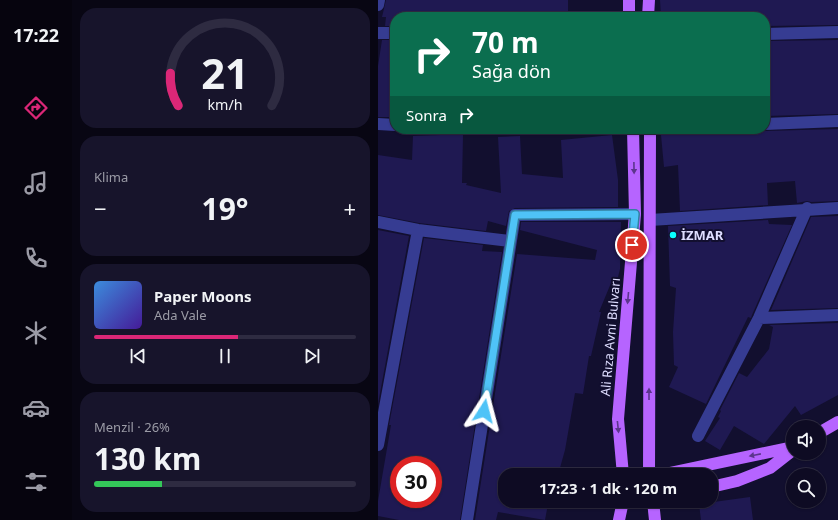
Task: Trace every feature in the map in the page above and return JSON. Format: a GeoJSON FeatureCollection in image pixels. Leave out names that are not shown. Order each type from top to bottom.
{"type":"FeatureCollection","features":[{"type":"Feature","properties":{"kind":"main road"},"geometry":{"type":"LineString","coordinates":[[629,0],[629,12]]}},
{"type":"Feature","properties":{"kind":"main road"},"geometry":{"type":"LineString","coordinates":[[648,12],[649,0]]}},
{"type":"Feature","properties":{"kind":"main road","name":"Ali Rıza Avni Bulvarı"},"geometry":{"type":"LineString","coordinates":[[622,468],[618,419],[635,214],[633,134]]}},
{"type":"Feature","properties":{"kind":"main road"},"geometry":{"type":"LineString","coordinates":[[649,468],[650,134]]}},
{"type":"Feature","properties":{"kind":"main road"},"geometry":{"type":"LineString","coordinates":[[826,429],[838,422]]}},
{"type":"Feature","properties":{"kind":"main road"},"geometry":{"type":"LineString","coordinates":[[693,468],[786,448]]}},
{"type":"Feature","properties":{"kind":"main road"},"geometry":{"type":"LineString","coordinates":[[718,485],[737,481],[770,468],[786,455]]}},
{"type":"Feature","properties":{"kind":"main road"},"geometry":{"type":"LineString","coordinates":[[619,520],[621,508]]}},
{"type":"Feature","properties":{"kind":"main road"},"geometry":{"type":"LineString","coordinates":[[627,508],[628,520]]}},
{"type":"Feature","properties":{"kind":"main road"},"geometry":{"type":"LineString","coordinates":[[654,508],[655,520]]}},
{"type":"Feature","properties":{"kind":"street"},"geometry":{"type":"LineString","coordinates":[[378,5],[379,0]]}},
{"type":"Feature","properties":{"kind":"street"},"geometry":{"type":"LineString","coordinates":[[770,34],[838,32]]}},
{"type":"Feature","properties":{"kind":"street"},"geometry":{"type":"LineString","coordinates":[[378,33],[390,33]]}},
{"type":"Feature","properties":{"kind":"street"},"geometry":{"type":"LineString","coordinates":[[770,124],[838,121]]}},
{"type":"Feature","properties":{"kind":"street"},"geometry":{"type":"LineString","coordinates":[[378,124],[390,125]]}},
{"type":"Feature","properties":{"kind":"street"},"geometry":{"type":"LineString","coordinates":[[698,436],[760,318],[807,208]]}},
{"type":"Feature","properties":{"kind":"street"},"geometry":{"type":"LineString","coordinates":[[650,220],[807,208],[838,208]]}},
{"type":"Feature","properties":{"kind":"street"},"geometry":{"type":"LineString","coordinates":[[467,520],[515,215],[635,214]]}},
{"type":"Feature","properties":{"kind":"street"},"geometry":{"type":"LineString","coordinates":[[378,222],[418,230],[510,240]]}},
{"type":"Feature","properties":{"kind":"street"},"geometry":{"type":"LineString","coordinates":[[378,445],[418,230]]}},
{"type":"Feature","properties":{"kind":"street"},"geometry":{"type":"LineString","coordinates":[[760,318],[838,316]]}},
{"type":"Feature","properties":{"kind":"building"},"geometry":{"type":"Polygon","coordinates":[[[386,0],[568,0],[568,12],[390,12],[390,26],[385,26],[386,17],[382,17],[386,0]]]}},
{"type":"Feature","properties":{"kind":"building"},"geometry":{"type":"Polygon","coordinates":[[[660,0],[838,0],[838,25],[770,26],[770,12],[661,12],[660,0]]]}},
{"type":"Feature","properties":{"kind":"building"},"geometry":{"type":"Polygon","coordinates":[[[382,40],[390,40],[390,117],[378,117],[378,66],[382,40]]]}},
{"type":"Feature","properties":{"kind":"building"},"geometry":{"type":"Polygon","coordinates":[[[838,40],[838,114],[770,116],[770,41],[838,40]]]}},
{"type":"Feature","properties":{"kind":"building"},"geometry":{"type":"Polygon","coordinates":[[[838,129],[838,201],[807,201],[797,203],[795,181],[767,183],[768,205],[680,211],[678,165],[664,167],[661,135],[770,134],[770,131],[838,129]]]}},
{"type":"Feature","properties":{"kind":"building"},"geometry":{"type":"Polygon","coordinates":[[[463,135],[462,183],[467,183],[466,185],[501,193],[498,137],[520,136],[522,174],[563,178],[561,140],[612,135],[618,180],[618,207],[515,208],[509,211],[506,226],[488,221],[486,231],[419,223],[378,215],[378,155],[412,160],[413,136],[463,135]]]}},
{"type":"Feature","properties":{"kind":"building"},"geometry":{"type":"Polygon","coordinates":[[[838,216],[838,308],[771,310],[811,217],[838,216]]]}},
{"type":"Feature","properties":{"kind":"building"},"geometry":{"type":"Polygon","coordinates":[[[768,220],[769,224],[792,225],[751,318],[748,317],[706,404],[669,387],[678,367],[674,365],[673,332],[676,288],[670,286],[668,226],[768,220]]]}},
{"type":"Feature","properties":{"kind":"building"},"geometry":{"type":"Polygon","coordinates":[[[521,222],[621,222],[620,269],[616,285],[611,283],[599,312],[601,312],[591,356],[589,356],[583,394],[575,393],[565,450],[560,468],[498,468],[498,508],[547,508],[545,520],[498,512],[496,520],[475,520],[517,254],[595,260],[597,250],[520,230],[521,222]]]}},
{"type":"Feature","properties":{"kind":"building"},"geometry":{"type":"Polygon","coordinates":[[[378,230],[409,236],[378,404],[378,230]]]}},
{"type":"Feature","properties":{"kind":"building"},"geometry":{"type":"Polygon","coordinates":[[[424,238],[483,245],[482,251],[502,252],[460,520],[399,520],[378,516],[378,501],[391,425],[389,425],[424,238]]]}},
{"type":"Feature","properties":{"kind":"building"},"geometry":{"type":"Polygon","coordinates":[[[838,323],[838,395],[801,415],[795,406],[764,444],[734,426],[720,450],[705,441],[720,418],[718,417],[721,411],[720,410],[739,373],[747,377],[769,349],[773,327],[769,325],[838,323]]]}},
{"type":"Feature","properties":{"kind":"building"},"geometry":{"type":"Polygon","coordinates":[[[750,497],[753,520],[701,520],[700,508],[718,508],[718,501],[750,497]]]}},
{"type":"Feature","properties":{"kind":"place","name":"İZMAR"},"geometry":{"type":"Point","coordinates":[673,235]}},
{"type":"Feature","properties":{"kind":"route"},"geometry":{"type":"LineString","coordinates":[[484,411],[515,215],[635,214],[632,245]]}}]}
